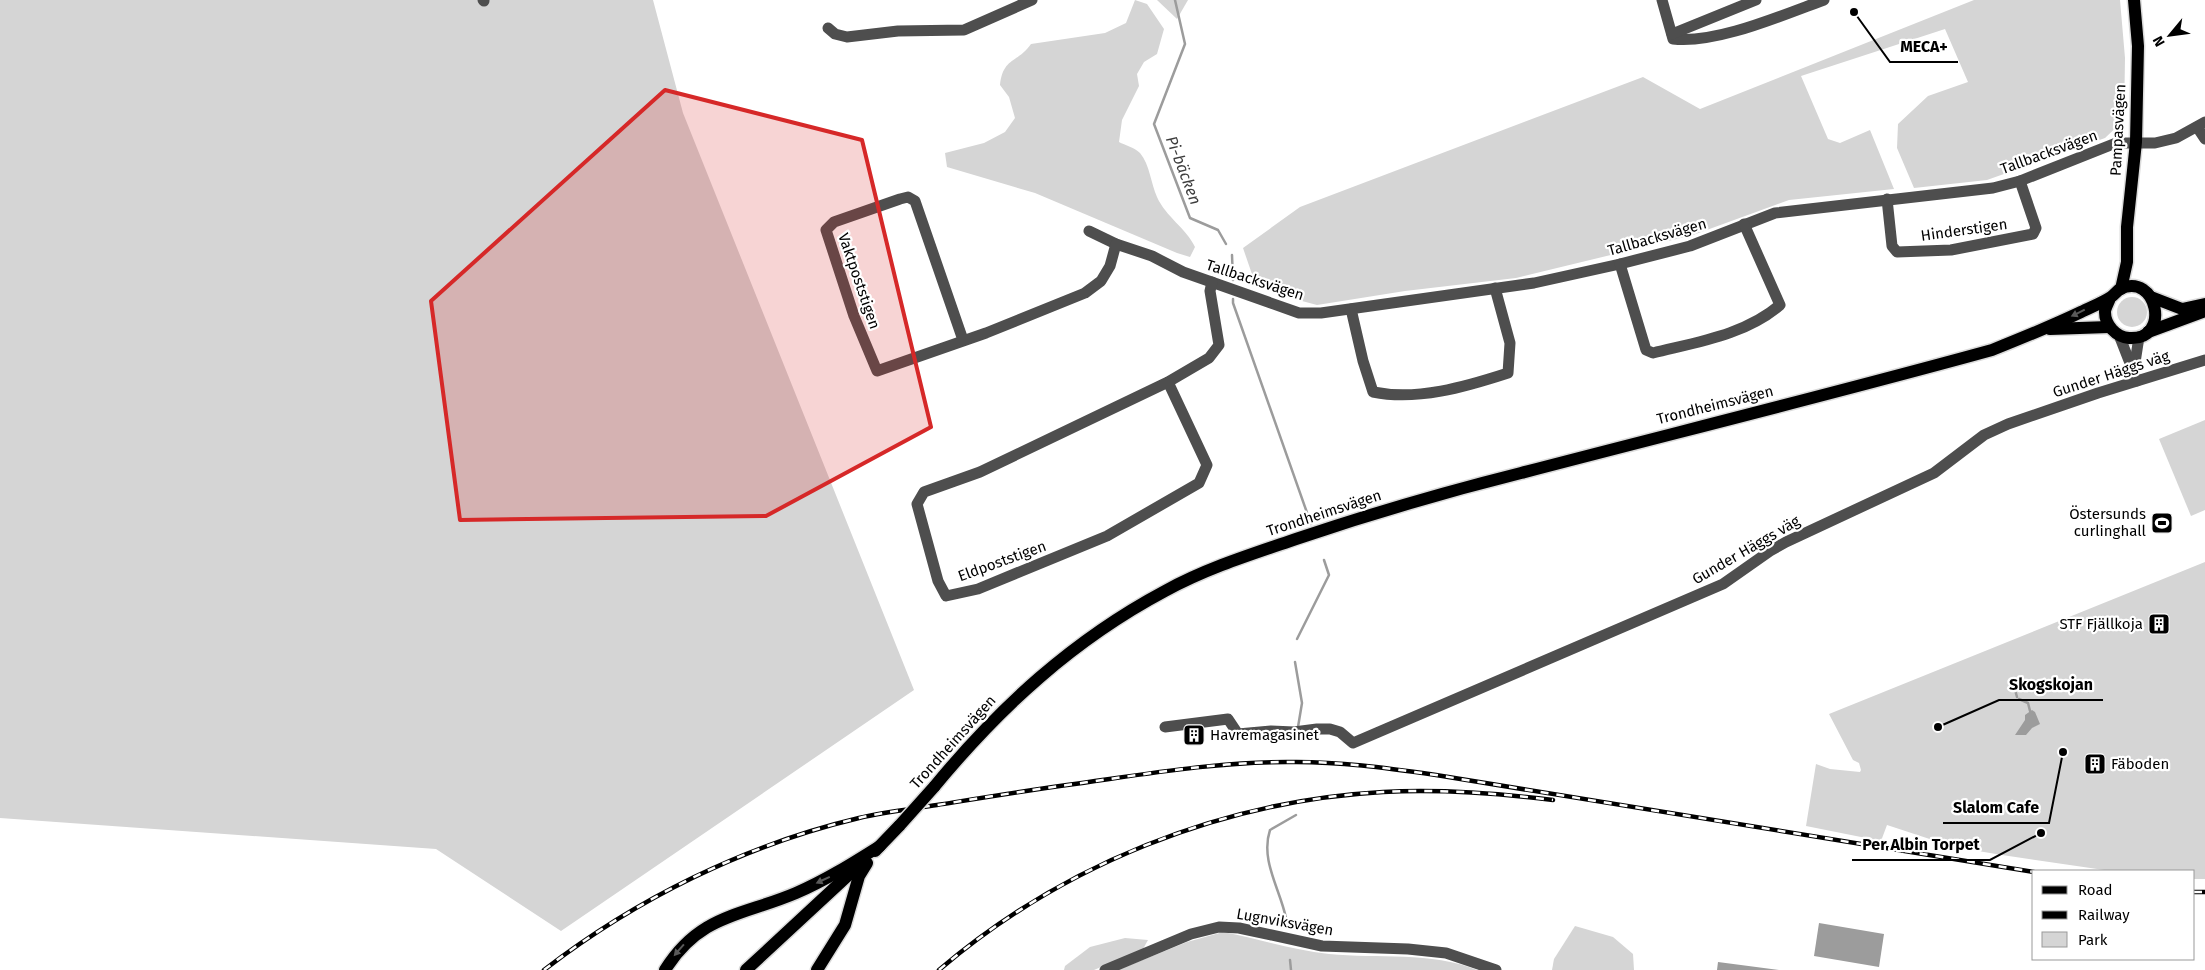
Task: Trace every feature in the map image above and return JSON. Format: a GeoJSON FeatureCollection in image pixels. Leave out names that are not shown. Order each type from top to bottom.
{"type":"FeatureCollection","features":[{"type":"Feature","properties":{"kind":"main road","name":"Pampasvägen"},"geometry":{"type":"LineString","coordinates":[[2121,289],[2127,262],[2127,227],[2136,142],[2138,46],[2134,0]]}},
{"type":"Feature","properties":{"kind":"main road"},"geometry":{"type":"LineString","coordinates":[[2127,262],[2155,305],[2154,324],[2143,334]]}},
{"type":"Feature","properties":{"kind":"main road"},"geometry":{"type":"LineString","coordinates":[[2205,304],[2182,309],[2132,287],[2121,289],[2110,298],[2105,312],[2110,327],[2119,335],[2129,338],[2205,310]]}},
{"type":"Feature","properties":{"kind":"main road","name":"Trondheimsvägen"},"geometry":{"type":"LineString","coordinates":[[746,970],[900,825],[971,742],[1004,708],[1049,669],[1082,644],[1166,590],[1220,566],[1412,502],[1992,350],[2045,329],[2110,298]]}},
{"type":"Feature","properties":{"kind":"main road","name":"Trondheimsvägen"},"geometry":{"type":"LineString","coordinates":[[2045,329],[2110,327]]}},
{"type":"Feature","properties":{"kind":"main road"},"geometry":{"type":"LineString","coordinates":[[665,970],[676,952],[695,934],[733,914],[795,894],[835,875],[876,849]]}},
{"type":"Feature","properties":{"kind":"main road"},"geometry":{"type":"LineString","coordinates":[[817,970],[845,925],[859,876],[876,849]]}},
{"type":"Feature","properties":{"kind":"street"},"geometry":{"type":"LineString","coordinates":[[828,28],[834,34],[847,37],[898,31],[964,30],[1032,0]]}},
{"type":"Feature","properties":{"kind":"street"},"geometry":{"type":"LineString","coordinates":[[1662,0],[1673,39],[1690,41],[1711,38],[1824,0]]}},
{"type":"Feature","properties":{"kind":"street"},"geometry":{"type":"LineString","coordinates":[[1671,30],[1756,0]]}},
{"type":"Feature","properties":{"kind":"street"},"geometry":{"type":"LineString","coordinates":[[2201,124],[2205,138]]}},
{"type":"Feature","properties":{"kind":"street","name":"Tallbacksvägen"},"geometry":{"type":"LineString","coordinates":[[1090,231],[1116,244],[1152,256],[1211,286],[1299,313],[1322,313],[1534,283],[1690,246],[1775,213],[1993,188],[2020,181],[2116,144],[2156,143],[2176,138],[2201,124]]}},
{"type":"Feature","properties":{"kind":"street","name":"Hinderstigen"},"geometry":{"type":"LineString","coordinates":[[1887,199],[1892,246],[1897,252],[1952,250],[2033,234],[2036,228],[2020,181]]}},
{"type":"Feature","properties":{"kind":"street","name":"Vaktpoststigen"},"geometry":{"type":"LineString","coordinates":[[963,340],[915,201],[908,197],[900,199],[834,222],[826,230],[854,316],[876,371],[963,340],[1085,293],[1101,281],[1110,266],[1116,244]]}},
{"type":"Feature","properties":{"kind":"street"},"geometry":{"type":"LineString","coordinates":[[1620,264],[1646,350],[1653,353],[1727,334],[1764,319],[1780,306],[1744,224]]}},
{"type":"Feature","properties":{"kind":"street","name":"Eldpoststigen"},"geometry":{"type":"LineString","coordinates":[[1168,382],[1207,465],[1199,483],[1107,536],[978,589],[946,596],[938,581],[917,504],[924,492],[980,472],[1168,382],[1209,358],[1218,344],[1211,286]]}},
{"type":"Feature","properties":{"kind":"street"},"geometry":{"type":"LineString","coordinates":[[1351,309],[1363,361],[1373,392],[1394,396],[1467,386],[1508,373],[1510,343],[1495,288]]}},
{"type":"Feature","properties":{"kind":"street"},"geometry":{"type":"LineString","coordinates":[[2135,375],[2143,334]]}},
{"type":"Feature","properties":{"kind":"street"},"geometry":{"type":"LineString","coordinates":[[2119,335],[2135,375]]}},
{"type":"Feature","properties":{"kind":"street","name":"Gunder Häggs väg"},"geometry":{"type":"LineString","coordinates":[[1165,726],[1228,719],[1238,734],[1330,729],[1340,732],[1353,743],[1722,584],[1786,542],[1934,473],[1984,435],[2135,375],[2205,360]]}},
{"type":"Feature","properties":{"kind":"street","name":"Lugnviksvägen"},"geometry":{"type":"LineString","coordinates":[[1105,970],[1191,934],[1219,927],[1240,928],[1322,946],[1408,949],[1446,953],[1496,970]]}},
{"type":"Feature","properties":{"kind":"highlighted area"},"geometry":{"type":"Polygon","coordinates":[[[665,90],[862,140],[931,427],[766,516],[460,520],[431,301],[665,90]]]}},
{"type":"Feature","properties":{"kind":"green space"},"geometry":{"type":"Polygon","coordinates":[[[0,0],[653,0],[683,113],[914,690],[561,931],[436,849],[0,818],[0,0]]]}},
{"type":"Feature","properties":{"kind":"green space"},"geometry":{"type":"Polygon","coordinates":[[[1135,0],[1147,4],[1164,29],[1157,54],[1144,62],[1137,74],[1139,86],[1122,120],[1119,142],[1140,153],[1161,204],[1187,234],[1195,247],[1190,257],[1035,193],[947,167],[945,153],[984,143],[1005,132],[1015,118],[1009,97],[1000,85],[1004,69],[1031,44],[1105,33],[1126,23],[1135,0]]]}},
{"type":"Feature","properties":{"kind":"green space"},"geometry":{"type":"Polygon","coordinates":[[[1157,0],[1188,0],[1177,19],[1157,0]]]}},
{"type":"Feature","properties":{"kind":"green space"},"geometry":{"type":"Polygon","coordinates":[[[1974,0],[2120,0],[2125,58],[2124,120],[2105,138],[1987,180],[1914,188],[1897,148],[1898,124],[1928,96],[1968,82],[1945,29],[1801,76],[1828,139],[1840,143],[1870,130],[1894,189],[1789,200],[1693,235],[1516,278],[1405,291],[1317,305],[1287,297],[1254,280],[1243,248],[1300,207],[1643,77],[1700,109],[1974,0]]]}},
{"type":"Feature","properties":{"kind":"green space"},"geometry":{"type":"Polygon","coordinates":[[[2132,297],[2143,301],[2147,312],[2143,323],[2132,327],[2121,323],[2117,312],[2121,301],[2132,297]]]}},
{"type":"Feature","properties":{"kind":"green space"},"geometry":{"type":"Polygon","coordinates":[[[2205,420],[2205,510],[2191,516],[2159,439],[2205,420]]]}},
{"type":"Feature","properties":{"kind":"green space"},"geometry":{"type":"Polygon","coordinates":[[[2205,562],[2205,879],[2195,879],[2195,870],[2104,870],[1954,847],[1887,825],[1881,841],[1806,826],[1816,764],[1830,769],[1860,772],[1861,770],[1859,763],[1853,760],[1829,714],[2205,562]]]}},
{"type":"Feature","properties":{"kind":"green space"},"geometry":{"type":"Polygon","coordinates":[[[1575,926],[1613,937],[1633,954],[1634,970],[1552,970],[1554,959],[1575,926]]]}},
{"type":"Feature","properties":{"kind":"green space"},"geometry":{"type":"Polygon","coordinates":[[[1223,932],[1329,954],[1423,958],[1459,964],[1477,970],[1118,970],[1187,942],[1223,932]]]}},
{"type":"Feature","properties":{"kind":"green space"},"geometry":{"type":"Polygon","coordinates":[[[1125,938],[1148,940],[1143,949],[1094,970],[1064,970],[1065,966],[1090,947],[1125,938]]]}},
{"type":"Feature","properties":{"kind":"shaded area"},"geometry":{"type":"Polygon","coordinates":[[[2032,710],[2035,712],[2040,724],[2032,728],[2026,735],[2015,735],[2025,720],[2025,715],[2032,710]]]}},
{"type":"Feature","properties":{"kind":"shaded area"},"geometry":{"type":"Polygon","coordinates":[[[1819,923],[1884,934],[1879,967],[1814,956],[1819,923]]]}},
{"type":"Feature","properties":{"kind":"shaded area"},"geometry":{"type":"Polygon","coordinates":[[[1718,962],[1779,970],[1717,970],[1718,962]]]}},
{"type":"Feature","properties":{"kind":"waterway","name":"Pi-bäcken"},"geometry":{"type":"LineString","coordinates":[[1175,0],[1185,44],[1154,124],[1190,218],[1218,230],[1226,244]]}},
{"type":"Feature","properties":{"kind":"waterway","name":"Pi-bäcken"},"geometry":{"type":"LineString","coordinates":[[1232,255],[1233,280]]}},
{"type":"Feature","properties":{"kind":"waterway","name":"Pi-bäcken"},"geometry":{"type":"LineString","coordinates":[[1233,299],[1311,524]]}},
{"type":"Feature","properties":{"kind":"waterway","name":"Pi-bäcken"},"geometry":{"type":"LineString","coordinates":[[1297,639],[1329,575],[1324,560]]}},
{"type":"Feature","properties":{"kind":"waterway","name":"Pi-bäcken"},"geometry":{"type":"LineString","coordinates":[[1295,662],[1302,703],[1298,727]]}},
{"type":"Feature","properties":{"kind":"waterway"},"geometry":{"type":"LineString","coordinates":[[2014,686],[2017,697]]}},
{"type":"Feature","properties":{"kind":"waterway"},"geometry":{"type":"LineString","coordinates":[[2019,699],[2028,703],[2030,711]]}},
{"type":"Feature","properties":{"kind":"waterway","name":"Pi-bäcken"},"geometry":{"type":"LineString","coordinates":[[1286,918],[1269,863],[1268,841],[1270,830],[1296,815]]}},
{"type":"Feature","properties":{"kind":"waterway","name":"Pi-bäcken"},"geometry":{"type":"LineString","coordinates":[[1290,960],[1291,970]]}},
{"type":"Feature","properties":{"kind":"railway"},"geometry":{"type":"LineString","coordinates":[[544,970],[579,944],[654,898],[733,859],[817,829],[878,814],[1149,773],[1232,764],[1306,762],[1399,770],[2032,872]]}},
{"type":"Feature","properties":{"kind":"railway"},"geometry":{"type":"LineString","coordinates":[[939,970],[987,933],[1037,899],[1091,870],[1146,845],[1204,825],[1263,809],[1322,798],[1383,792],[1468,792],[1553,800]]}},
{"type":"Feature","properties":{"kind":"railway"},"geometry":{"type":"LineString","coordinates":[[2195,892],[2205,892]]}},
{"type":"Feature","properties":{"kind":"place","name":"MECA+"},"geometry":{"type":"Point","coordinates":[1854,12]}},
{"type":"Feature","properties":{"kind":"place","name":"Östersunds curlinghall"},"geometry":{"type":"Point","coordinates":[2162,523]}},
{"type":"Feature","properties":{"kind":"place","name":"STF Fjällkoja"},"geometry":{"type":"Point","coordinates":[2159,624]}},
{"type":"Feature","properties":{"kind":"place","name":"Skogskojan"},"geometry":{"type":"Point","coordinates":[1938,727]}},
{"type":"Feature","properties":{"kind":"place","name":"Havremagasinet"},"geometry":{"type":"Point","coordinates":[1194,735]}},
{"type":"Feature","properties":{"kind":"place","name":"Slalom Cafe"},"geometry":{"type":"Point","coordinates":[2063,752]}},
{"type":"Feature","properties":{"kind":"place","name":"Fäboden"},"geometry":{"type":"Point","coordinates":[2095,764]}},
{"type":"Feature","properties":{"kind":"place","name":"Per Albin Torpet"},"geometry":{"type":"Point","coordinates":[2041,833]}}]}
